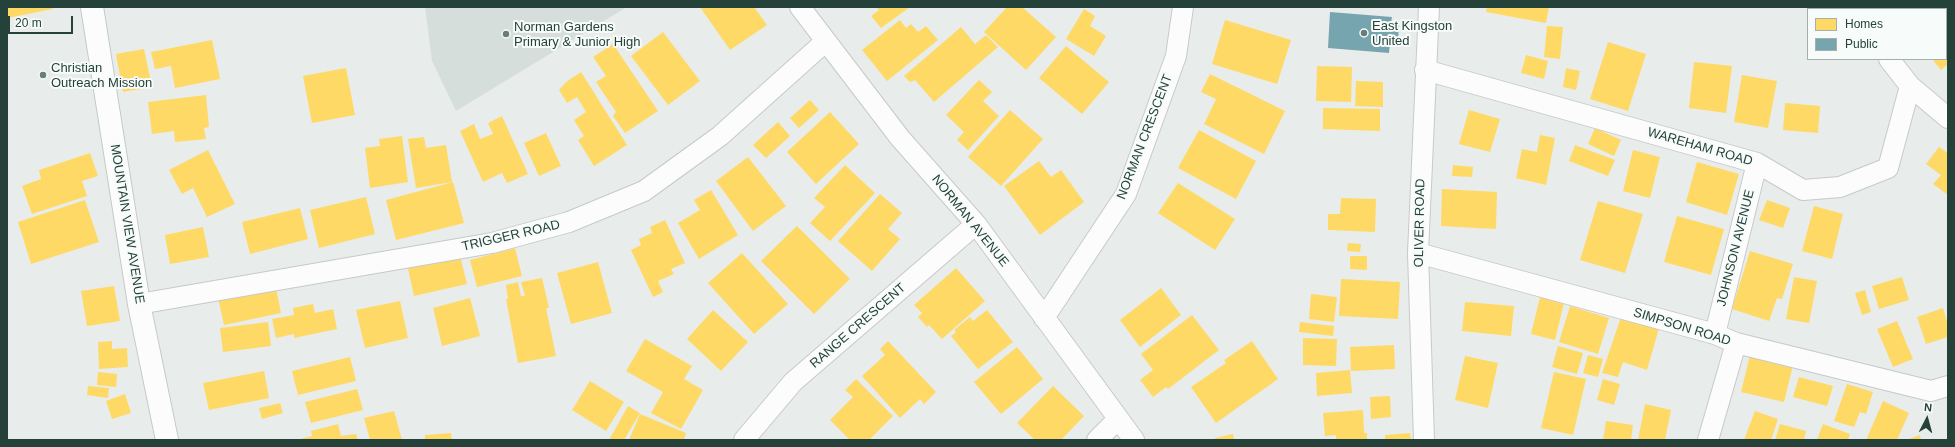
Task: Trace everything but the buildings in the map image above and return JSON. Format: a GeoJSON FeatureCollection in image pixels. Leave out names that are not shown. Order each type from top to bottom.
{"type":"FeatureCollection","features":[{"type":"Feature","properties":{"kind":"main road","name":"MOUNTAIN VIEW AVENUE"},"geometry":{"type":"LineString","coordinates":[[92,7],[139,304],[167,440]]}},
{"type":"Feature","properties":{"kind":"street","name":"NORMAN AVENUE"},"geometry":{"type":"LineString","coordinates":[[800,7],[900,138],[976,224],[1134,440]]}},
{"type":"Feature","properties":{"kind":"street","name":"NORMAN CRESCENT"},"geometry":{"type":"LineString","coordinates":[[1044,318],[1126,194],[1176,56],[1184,7]]}},
{"type":"Feature","properties":{"kind":"street","name":"OLIVER ROAD"},"geometry":{"type":"LineString","coordinates":[[1429,7],[1418,253],[1429,439]]}},
{"type":"Feature","properties":{"kind":"street","name":"TRIGGER ROAD"},"geometry":{"type":"LineString","coordinates":[[139,304],[492,243],[569,222],[644,191],[720,136],[826,40]]}},
{"type":"Feature","properties":{"kind":"street"},"geometry":{"type":"LineString","coordinates":[[1890,60],[1910,86],[1948,118]]}},
{"type":"Feature","properties":{"kind":"street","name":"WAREHAM ROAD"},"geometry":{"type":"LineString","coordinates":[[1425,70],[1757,163],[1803,190],[1840,187],[1888,168],[1910,86]]}},
{"type":"Feature","properties":{"kind":"street","name":"JOHNSON AVENUE"},"geometry":{"type":"LineString","coordinates":[[1715,334],[1757,163]]}},
{"type":"Feature","properties":{"kind":"street","name":"RANGE CRESCENT"},"geometry":{"type":"LineString","coordinates":[[746,438],[793,382],[976,224]]}},
{"type":"Feature","properties":{"kind":"street","name":"SIMPSON ROAD"},"geometry":{"type":"LineString","coordinates":[[1418,253],[1715,334],[1736,343],[1932,391],[1948,386]]}},
{"type":"Feature","properties":{"kind":"street"},"geometry":{"type":"LineString","coordinates":[[1708,440],[1736,343]]}},
{"type":"Feature","properties":{"kind":"street"},"geometry":{"type":"LineString","coordinates":[[1097,440],[1118,419]]}},
{"type":"Feature","properties":{"kind":"shaded area","name":"Norman Gardens Primary & Junior High"},"geometry":{"type":"Polygon","coordinates":[[[425,7],[627,7],[456,111],[432,61],[425,7]]]}},
{"type":"Feature","properties":{"kind":"place","name":"East Kingston United"},"geometry":{"type":"Point","coordinates":[1364,33]}},
{"type":"Feature","properties":{"kind":"place","name":"Norman Gardens Primary & Junior High"},"geometry":{"type":"Point","coordinates":[506,34]}},
{"type":"Feature","properties":{"kind":"place","name":"Christian Outreach Mission"},"geometry":{"type":"Point","coordinates":[43,75]}}]}
